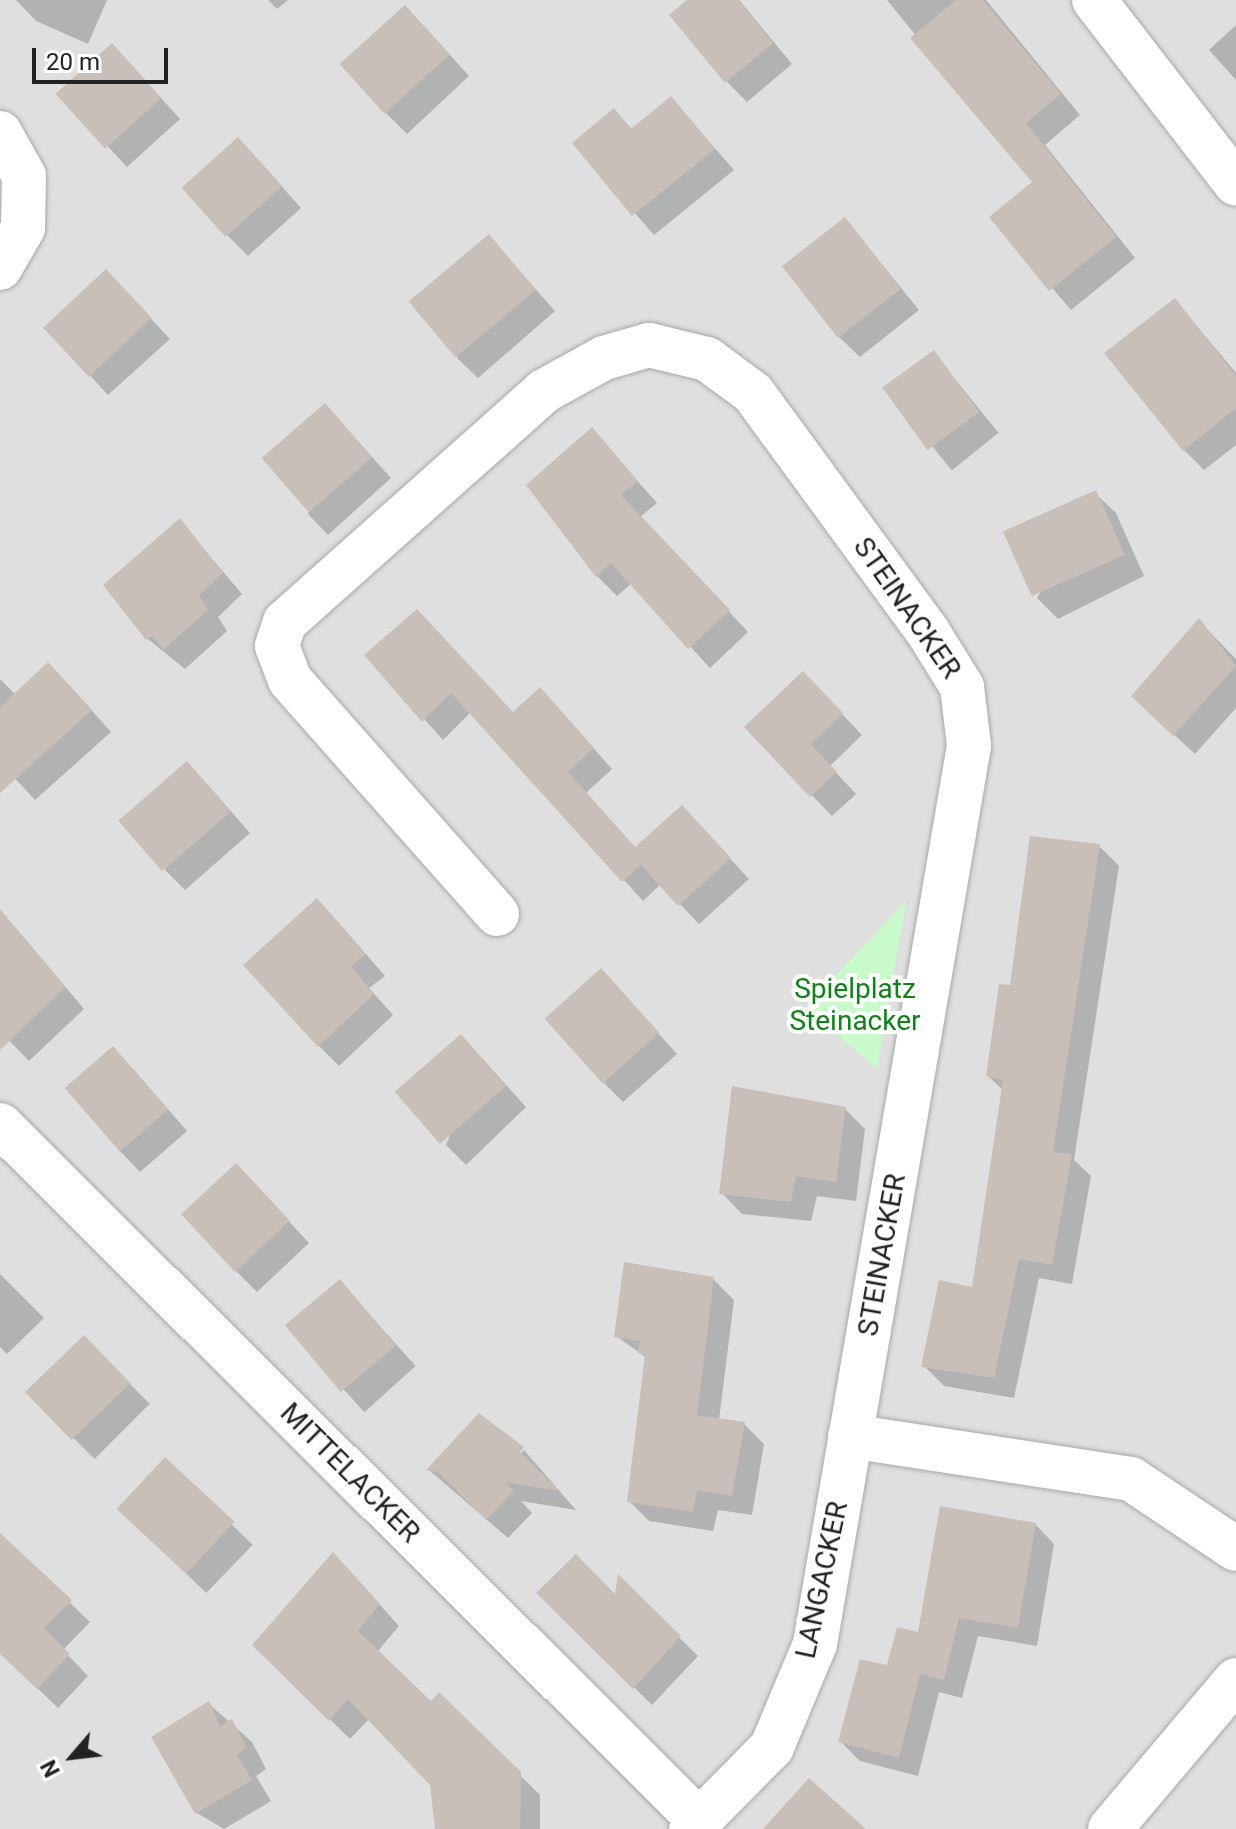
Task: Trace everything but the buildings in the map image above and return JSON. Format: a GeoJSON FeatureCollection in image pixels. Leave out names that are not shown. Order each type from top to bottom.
{"type":"FeatureCollection","features":[{"type":"Feature","properties":{"kind":"street"},"geometry":{"type":"LineString","coordinates":[[1094,0],[1236,184]]}},
{"type":"Feature","properties":{"kind":"street"},"geometry":{"type":"LineString","coordinates":[[0,133],[24,176],[23,228],[0,268]]}},
{"type":"Feature","properties":{"kind":"street","name":"STEINACKER"},"geometry":{"type":"LineString","coordinates":[[497,914],[290,680],[277,646],[285,622],[544,391],[604,358],[649,345],[707,359],[753,393],[962,687],[969,746],[850,1436]]}},
{"type":"Feature","properties":{"kind":"street","name":"MITTELACKER"},"geometry":{"type":"LineString","coordinates":[[0,1125],[695,1825]]}},
{"type":"Feature","properties":{"kind":"street"},"geometry":{"type":"LineString","coordinates":[[850,1436],[1131,1479],[1236,1549]]}},
{"type":"Feature","properties":{"kind":"street","name":"LANGACKER"},"geometry":{"type":"LineString","coordinates":[[695,1825],[772,1747],[815,1644],[850,1436]]}},
{"type":"Feature","properties":{"kind":"street"},"geometry":{"type":"LineString","coordinates":[[1110,1829],[1236,1680]]}},
{"type":"Feature","properties":{"kind":"shaded area"},"geometry":{"type":"Polygon","coordinates":[[[0,0],[1236,0],[1236,1829],[0,1829],[0,0]]]}},
{"type":"Feature","properties":{"kind":"green space","name":"Spielplatz Steinacker"},"geometry":{"type":"Polygon","coordinates":[[[906,901],[877,1069],[806,1007],[906,901]]]}}]}
